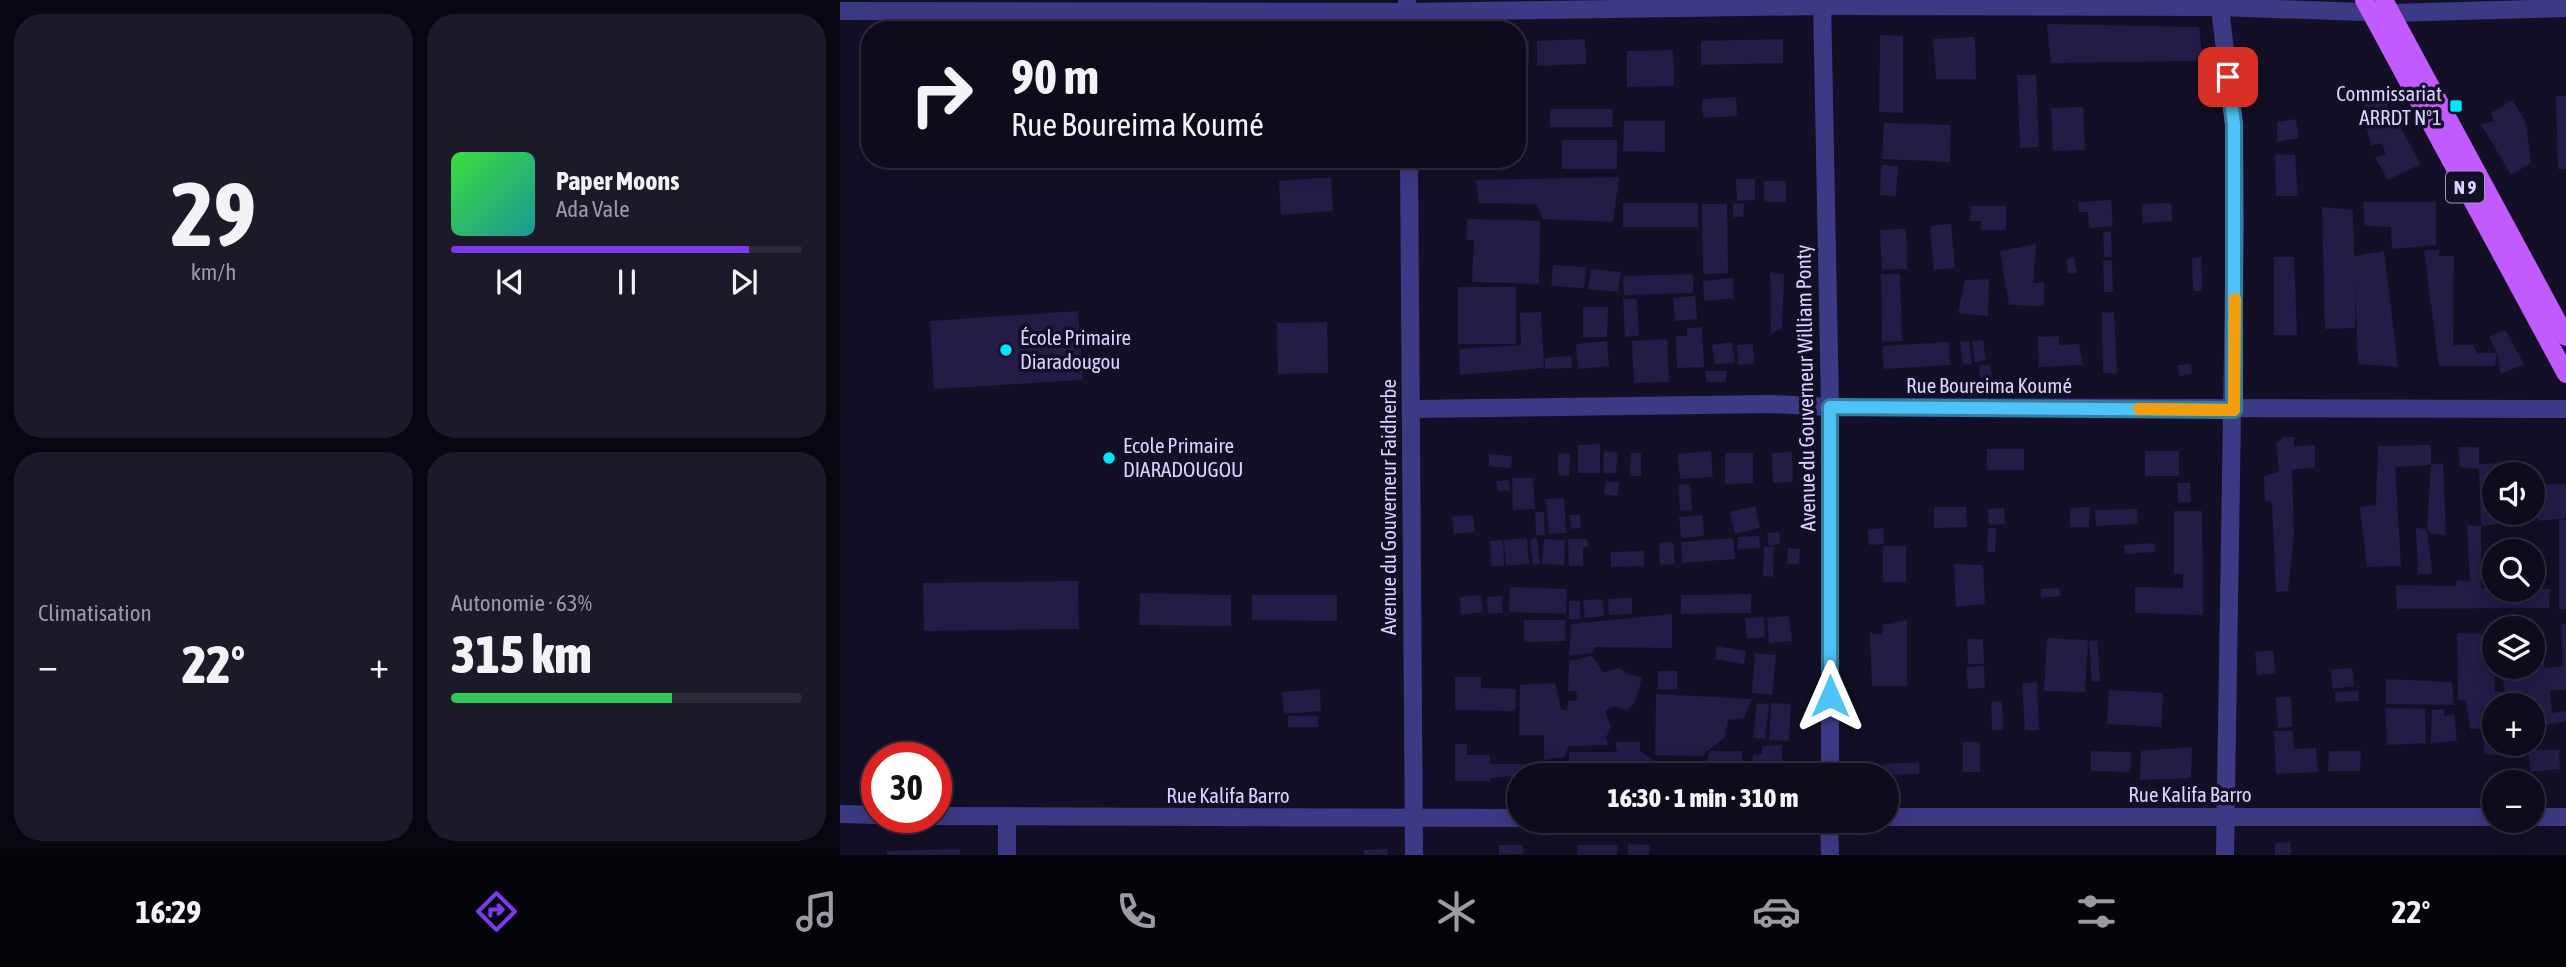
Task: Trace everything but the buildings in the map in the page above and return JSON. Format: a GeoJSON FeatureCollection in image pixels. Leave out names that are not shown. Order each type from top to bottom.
{"type":"FeatureCollection","features":[{"type":"Feature","properties":{"kind":"main road","name":"N 9"},"geometry":{"type":"LineString","coordinates":[[2367,6],[2566,374]]}},
{"type":"Feature","properties":{"kind":"main road","name":"N 9"},"geometry":{"type":"LineString","coordinates":[[2388,7],[2566,337]]}},
{"type":"Feature","properties":{"kind":"street"},"geometry":{"type":"LineString","coordinates":[[840,11],[998,6],[1407,14],[1822,3],[2219,3],[2566,8]]}},
{"type":"Feature","properties":{"kind":"street","name":"Avenue du Gouverneur William Ponty"},"geometry":{"type":"LineString","coordinates":[[1822,3],[1830,407],[1830,763]]}},
{"type":"Feature","properties":{"kind":"street"},"geometry":{"type":"LineString","coordinates":[[2219,3],[2234,124],[2234,410],[2225,855]]}},
{"type":"Feature","properties":{"kind":"street","name":"Avenue du Gouverneur Faidherbe"},"geometry":{"type":"LineString","coordinates":[[1409,168],[1413,855]]}},
{"type":"Feature","properties":{"kind":"street","name":"Rue Boureima Koumé"},"geometry":{"type":"LineString","coordinates":[[1411,409],[1771,404],[1830,407],[2234,410],[2566,409]]}},
{"type":"Feature","properties":{"kind":"street"},"geometry":{"type":"LineString","coordinates":[[840,814],[861,815]]}},
{"type":"Feature","properties":{"kind":"street","name":"Rue Kalifa Barro"},"geometry":{"type":"LineString","coordinates":[[952,816],[1507,818]]}},
{"type":"Feature","properties":{"kind":"street","name":"Rue Kalifa Barro"},"geometry":{"type":"LineString","coordinates":[[1899,817],[2482,817]]}},
{"type":"Feature","properties":{"kind":"street"},"geometry":{"type":"LineString","coordinates":[[2545,817],[2566,817]]}},
{"type":"Feature","properties":{"kind":"street"},"geometry":{"type":"LineString","coordinates":[[1007,818],[1007,855]]}},
{"type":"Feature","properties":{"kind":"street"},"geometry":{"type":"LineString","coordinates":[[1829,833],[1830,855]]}},
{"type":"Feature","properties":{"kind":"slow traffic"},"geometry":{"type":"LineString","coordinates":[[2139,409],[2234,410],[2235,299]]}},
{"type":"Feature","properties":{"kind":"place","name":"Commissariat ARRDT N°1"},"geometry":{"type":"Point","coordinates":[2456,106]}},
{"type":"Feature","properties":{"kind":"place","name":"École Primaire Diaradougou"},"geometry":{"type":"Point","coordinates":[1006,350]}},
{"type":"Feature","properties":{"kind":"place","name":"Ecole Primaire DIARADOUGOU"},"geometry":{"type":"Point","coordinates":[1109,458]}},
{"type":"Feature","properties":{"kind":"route"},"geometry":{"type":"LineString","coordinates":[[1830,696],[1830,407],[2234,410],[2234,124],[2228,77]]}}]}
